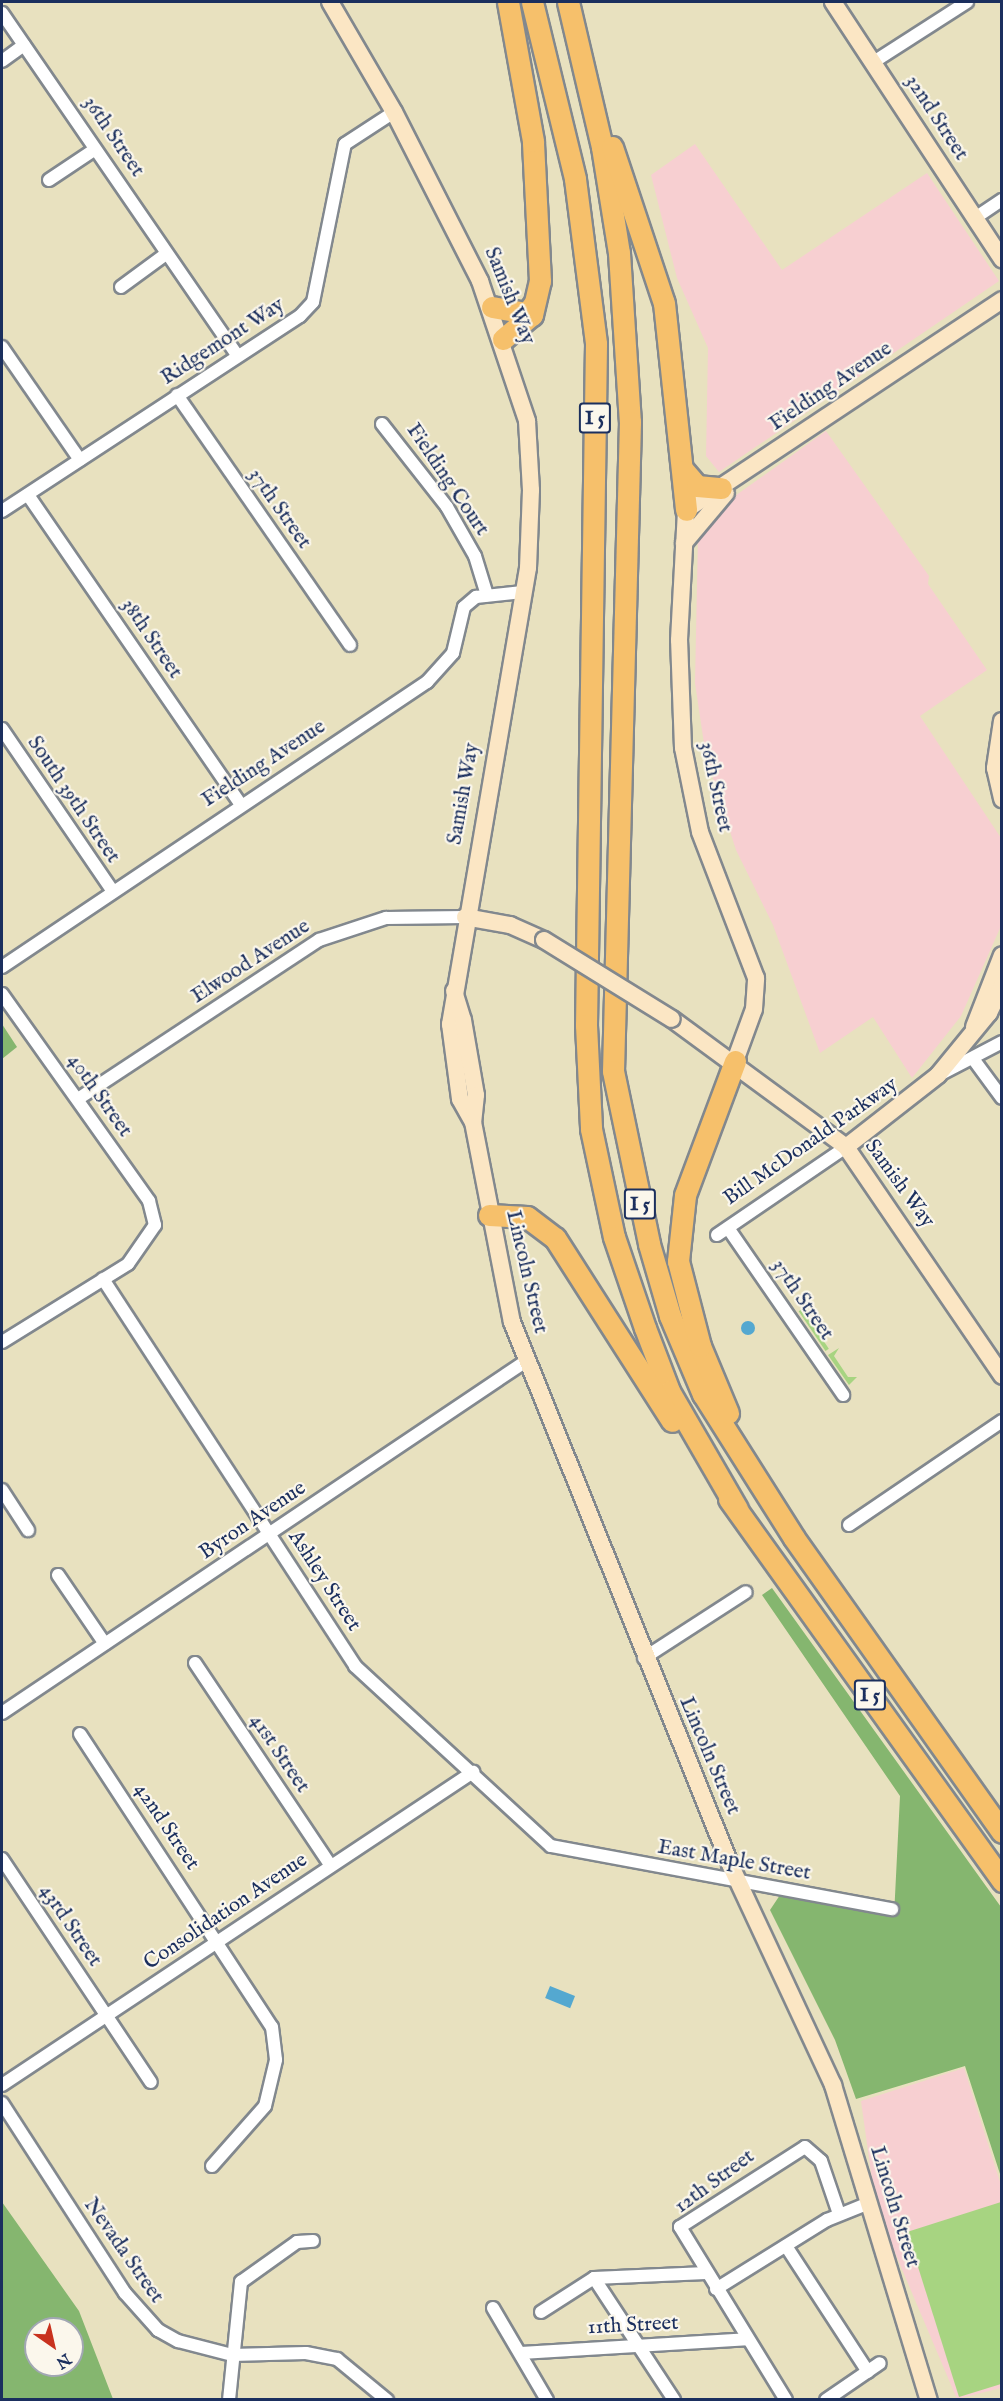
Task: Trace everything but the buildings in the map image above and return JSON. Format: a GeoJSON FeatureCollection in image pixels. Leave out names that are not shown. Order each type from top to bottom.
{"type":"FeatureCollection","features":[{"type":"Feature","properties":{"kind":"highway"},"geometry":{"type":"LineString","coordinates":[[503,339],[532,315],[540,280],[536,171],[508,2]]}},
{"type":"Feature","properties":{"kind":"highway","name":"I 5"},"geometry":{"type":"LineString","coordinates":[[532,2],[575,179],[596,344],[586,1002],[591,1129],[614,1237],[669,1391],[737,1509],[1002,1881]]}},
{"type":"Feature","properties":{"kind":"highway","name":"I 5"},"geometry":{"type":"LineString","coordinates":[[568,2],[580,47],[619,253],[630,422],[613,1071],[627,1150],[670,1316],[702,1394],[794,1539],[1002,1832]]}},
{"type":"Feature","properties":{"kind":"highway"},"geometry":{"type":"LineString","coordinates":[[580,47],[664,303],[684,471],[686,510]]}},
{"type":"Feature","properties":{"kind":"highway"},"geometry":{"type":"LineString","coordinates":[[492,307],[527,313],[534,304]]}},
{"type":"Feature","properties":{"kind":"highway"},"geometry":{"type":"LineString","coordinates":[[684,471],[697,486],[721,488]]}},
{"type":"Feature","properties":{"kind":"highway"},"geometry":{"type":"LineString","coordinates":[[735,1061],[685,1195],[678,1261],[711,1378],[794,1539]]}},
{"type":"Feature","properties":{"kind":"highway"},"geometry":{"type":"LineString","coordinates":[[489,1215],[526,1217],[555,1239],[642,1376],[737,1509]]}},
{"type":"Feature","properties":{"kind":"main road","name":"Samish Way"},"geometry":{"type":"LineString","coordinates":[[330,2],[394,112],[492,307],[519,385],[531,457],[531,525],[522,592],[465,916],[510,925],[544,940],[735,1061],[846,1147],[1002,1376]]}},
{"type":"Feature","properties":{"kind":"main road","name":"32nd Street"},"geometry":{"type":"LineString","coordinates":[[833,2],[1002,259]]}},
{"type":"Feature","properties":{"kind":"main road","name":"Fielding Avenue"},"geometry":{"type":"LineString","coordinates":[[686,510],[1002,300]]}},
{"type":"Feature","properties":{"kind":"main road"},"geometry":{"type":"LineString","coordinates":[[684,543],[752,467]]}},
{"type":"Feature","properties":{"kind":"main road","name":"36th Street"},"geometry":{"type":"LineString","coordinates":[[686,510],[682,748],[700,832],[756,978],[754,1010],[735,1061]]}},
{"type":"Feature","properties":{"kind":"main road"},"geometry":{"type":"LineString","coordinates":[[1002,721],[995,768],[1002,799]]}},
{"type":"Feature","properties":{"kind":"main road","name":"Lincoln Street"},"geometry":{"type":"LineString","coordinates":[[465,916],[454,991],[453,1059],[460,1099],[473,1122],[489,1215],[512,1322],[644,1658],[737,1881],[833,2085],[929,2400]]}},
{"type":"Feature","properties":{"kind":"main road","name":"Bill McDonald Parkway"},"geometry":{"type":"LineString","coordinates":[[974,1027],[1002,955]]}},
{"type":"Feature","properties":{"kind":"main road","name":"Bill McDonald Parkway"},"geometry":{"type":"LineString","coordinates":[[846,1147],[938,1075],[974,1027],[989,1013],[1002,985]]}},
{"type":"Feature","properties":{"kind":"street"},"geometry":{"type":"LineString","coordinates":[[872,63],[967,2]]}},
{"type":"Feature","properties":{"kind":"street","name":"36th Street"},"geometry":{"type":"LineString","coordinates":[[2,13],[94,150],[238,356]]}},
{"type":"Feature","properties":{"kind":"street"},"geometry":{"type":"LineString","coordinates":[[2,61],[24,45]]}},
{"type":"Feature","properties":{"kind":"street","name":"Ridgemont Way"},"geometry":{"type":"LineString","coordinates":[[2,511],[238,356],[313,302],[345,144],[394,112]]}},
{"type":"Feature","properties":{"kind":"street"},"geometry":{"type":"LineString","coordinates":[[49,180],[94,150]]}},
{"type":"Feature","properties":{"kind":"street"},"geometry":{"type":"LineString","coordinates":[[975,218],[1002,200]]}},
{"type":"Feature","properties":{"kind":"street"},"geometry":{"type":"LineString","coordinates":[[121,287],[166,254]]}},
{"type":"Feature","properties":{"kind":"street"},"geometry":{"type":"LineString","coordinates":[[2,346],[80,460]]}},
{"type":"Feature","properties":{"kind":"street","name":"37th Street"},"geometry":{"type":"LineString","coordinates":[[177,395],[350,645]]}},
{"type":"Feature","properties":{"kind":"street","name":"Fielding Court"},"geometry":{"type":"LineString","coordinates":[[382,424],[447,507],[475,556],[487,595]]}},
{"type":"Feature","properties":{"kind":"street","name":"38th Street"},"geometry":{"type":"LineString","coordinates":[[28,495],[241,805]]}},
{"type":"Feature","properties":{"kind":"street","name":"Fielding Avenue"},"geometry":{"type":"LineString","coordinates":[[2,967],[439,672],[453,652],[464,607],[487,595],[522,592]]}},
{"type":"Feature","properties":{"kind":"street","name":"South 39th Street"},"geometry":{"type":"LineString","coordinates":[[2,729],[113,892]]}},
{"type":"Feature","properties":{"kind":"street","name":"Elwood Avenue"},"geometry":{"type":"LineString","coordinates":[[78,1099],[319,940],[386,918],[465,916]]}},
{"type":"Feature","properties":{"kind":"street","name":"40th Street"},"geometry":{"type":"LineString","coordinates":[[2,994],[149,1200],[154,1225],[139,1254],[103,1279]]}},
{"type":"Feature","properties":{"kind":"street"},"geometry":{"type":"LineString","coordinates":[[938,1075],[974,1060],[1002,1042]]}},
{"type":"Feature","properties":{"kind":"street"},"geometry":{"type":"LineString","coordinates":[[974,1060],[1002,1098]]}},
{"type":"Feature","properties":{"kind":"street","name":"Bill McDonald Parkway"},"geometry":{"type":"LineString","coordinates":[[717,1235],[846,1147]]}},
{"type":"Feature","properties":{"kind":"street","name":"37th Street"},"geometry":{"type":"LineString","coordinates":[[728,1228],[843,1395]]}},
{"type":"Feature","properties":{"kind":"street"},"geometry":{"type":"LineString","coordinates":[[2,1342],[103,1279]]}},
{"type":"Feature","properties":{"kind":"street","name":"Ashley Street"},"geometry":{"type":"LineString","coordinates":[[103,1279],[355,1666],[551,1846],[570,1851]]}},
{"type":"Feature","properties":{"kind":"street","name":"Byron Avenue"},"geometry":{"type":"LineString","coordinates":[[2,1713],[526,1361]]}},
{"type":"Feature","properties":{"kind":"street"},"geometry":{"type":"LineString","coordinates":[[849,1525],[1002,1421]]}},
{"type":"Feature","properties":{"kind":"street"},"geometry":{"type":"LineString","coordinates":[[2,1490],[28,1530]]}},
{"type":"Feature","properties":{"kind":"street"},"geometry":{"type":"LineString","coordinates":[[58,1575],[105,1644]]}},
{"type":"Feature","properties":{"kind":"street"},"geometry":{"type":"LineString","coordinates":[[644,1658],[746,1592]]}},
{"type":"Feature","properties":{"kind":"street","name":"41st Street"},"geometry":{"type":"LineString","coordinates":[[195,1663],[331,1866]]}},
{"type":"Feature","properties":{"kind":"street","name":"42nd Street"},"geometry":{"type":"LineString","coordinates":[[80,1734],[266,2012],[276,2060],[262,2112],[212,2166]]}},
{"type":"Feature","properties":{"kind":"street","name":"Consolidation Avenue"},"geometry":{"type":"LineString","coordinates":[[2,2085],[473,1772]]}},
{"type":"Feature","properties":{"kind":"street","name":"East Maple Street"},"geometry":{"type":"LineString","coordinates":[[570,1851],[892,1909]]}},
{"type":"Feature","properties":{"kind":"street","name":"43rd Street"},"geometry":{"type":"LineString","coordinates":[[2,1859],[151,2082]]}},
{"type":"Feature","properties":{"kind":"street","name":"Nevada Street"},"geometry":{"type":"LineString","coordinates":[[2,2103],[140,2313],[178,2341],[232,2355],[306,2353],[337,2359],[387,2400]]}},
{"type":"Feature","properties":{"kind":"street","name":"12th Street"},"geometry":{"type":"LineString","coordinates":[[706,2273],[680,2228],[789,2153],[805,2147],[814,2151],[839,2214]]}},
{"type":"Feature","properties":{"kind":"street"},"geometry":{"type":"LineString","coordinates":[[716,2289],[839,2214],[869,2203]]}},
{"type":"Feature","properties":{"kind":"street"},"geometry":{"type":"LineString","coordinates":[[229,2400],[241,2282],[297,2242],[314,2241]]}},
{"type":"Feature","properties":{"kind":"street"},"geometry":{"type":"LineString","coordinates":[[786,2246],[868,2372]]}},
{"type":"Feature","properties":{"kind":"street"},"geometry":{"type":"LineString","coordinates":[[542,2312],[594,2278],[706,2273],[786,2400]]}},
{"type":"Feature","properties":{"kind":"street"},"geometry":{"type":"LineString","coordinates":[[594,2278],[674,2400]]}},
{"type":"Feature","properties":{"kind":"street"},"geometry":{"type":"LineString","coordinates":[[493,2308],[547,2400]]}},
{"type":"Feature","properties":{"kind":"street","name":"11th Street"},"geometry":{"type":"LineString","coordinates":[[521,2354],[747,2339]]}},
{"type":"Feature","properties":{"kind":"street"},"geometry":{"type":"LineString","coordinates":[[825,2400],[880,2363]]}},
{"type":"Feature","properties":{"kind":"shaded area"},"geometry":{"type":"Polygon","coordinates":[[[695,144],[782,270],[927,173],[999,281],[719,472],[706,456],[708,348],[677,278],[651,175],[695,144]]]}},
{"type":"Feature","properties":{"kind":"shaded area"},"geometry":{"type":"Polygon","coordinates":[[[826,431],[929,576],[928,584],[987,670],[920,716],[1001,838],[1001,926],[961,1016],[912,1078],[873,1017],[820,1053],[773,925],[736,850],[706,757],[695,683],[698,536],[718,508],[826,431]]]}},
{"type":"Feature","properties":{"kind":"shaded area"},"geometry":{"type":"Polygon","coordinates":[[[964,2068],[1001,2185],[1001,2388],[957,2399],[876,2208],[861,2101],[964,2068]]]}},
{"type":"Feature","properties":{"kind":"green space"},"geometry":{"type":"Polygon","coordinates":[[[2,1024],[17,1047],[2,1059],[2,1024]]]}},
{"type":"Feature","properties":{"kind":"green space"},"geometry":{"type":"Polygon","coordinates":[[[802,1309],[829,1349],[826,1351],[799,1311],[802,1309]]]}},
{"type":"Feature","properties":{"kind":"green space"},"geometry":{"type":"Polygon","coordinates":[[[839,1348],[834,1356],[848,1377],[857,1377],[849,1385],[828,1355],[839,1348]]]}},
{"type":"Feature","properties":{"kind":"green space"},"geometry":{"type":"Polygon","coordinates":[[[772,1588],[1001,1907],[1001,2177],[965,2066],[856,2099],[835,2040],[770,1910],[780,1895],[894,1916],[900,1796],[762,1595],[772,1588]]]}},
{"type":"Feature","properties":{"kind":"green space"},"geometry":{"type":"Polygon","coordinates":[[[2,2202],[81,2317],[24,2317],[24,2377],[84,2377],[84,2324],[113,2399],[2,2399],[2,2202]]]}},
{"type":"Feature","properties":{"kind":"green space"},"geometry":{"type":"Polygon","coordinates":[[[1001,2202],[1001,2384],[959,2397],[907,2232],[1001,2202]]]}},
{"type":"Feature","properties":{"kind":"water"},"geometry":{"type":"Polygon","coordinates":[[[745,1321],[751,1321],[755,1328],[751,1335],[745,1335],[741,1331],[741,1325],[745,1321]]]}},
{"type":"Feature","properties":{"kind":"water"},"geometry":{"type":"Polygon","coordinates":[[[550,1986],[575,1996],[570,2008],[545,1998],[550,1986]]]}}]}
